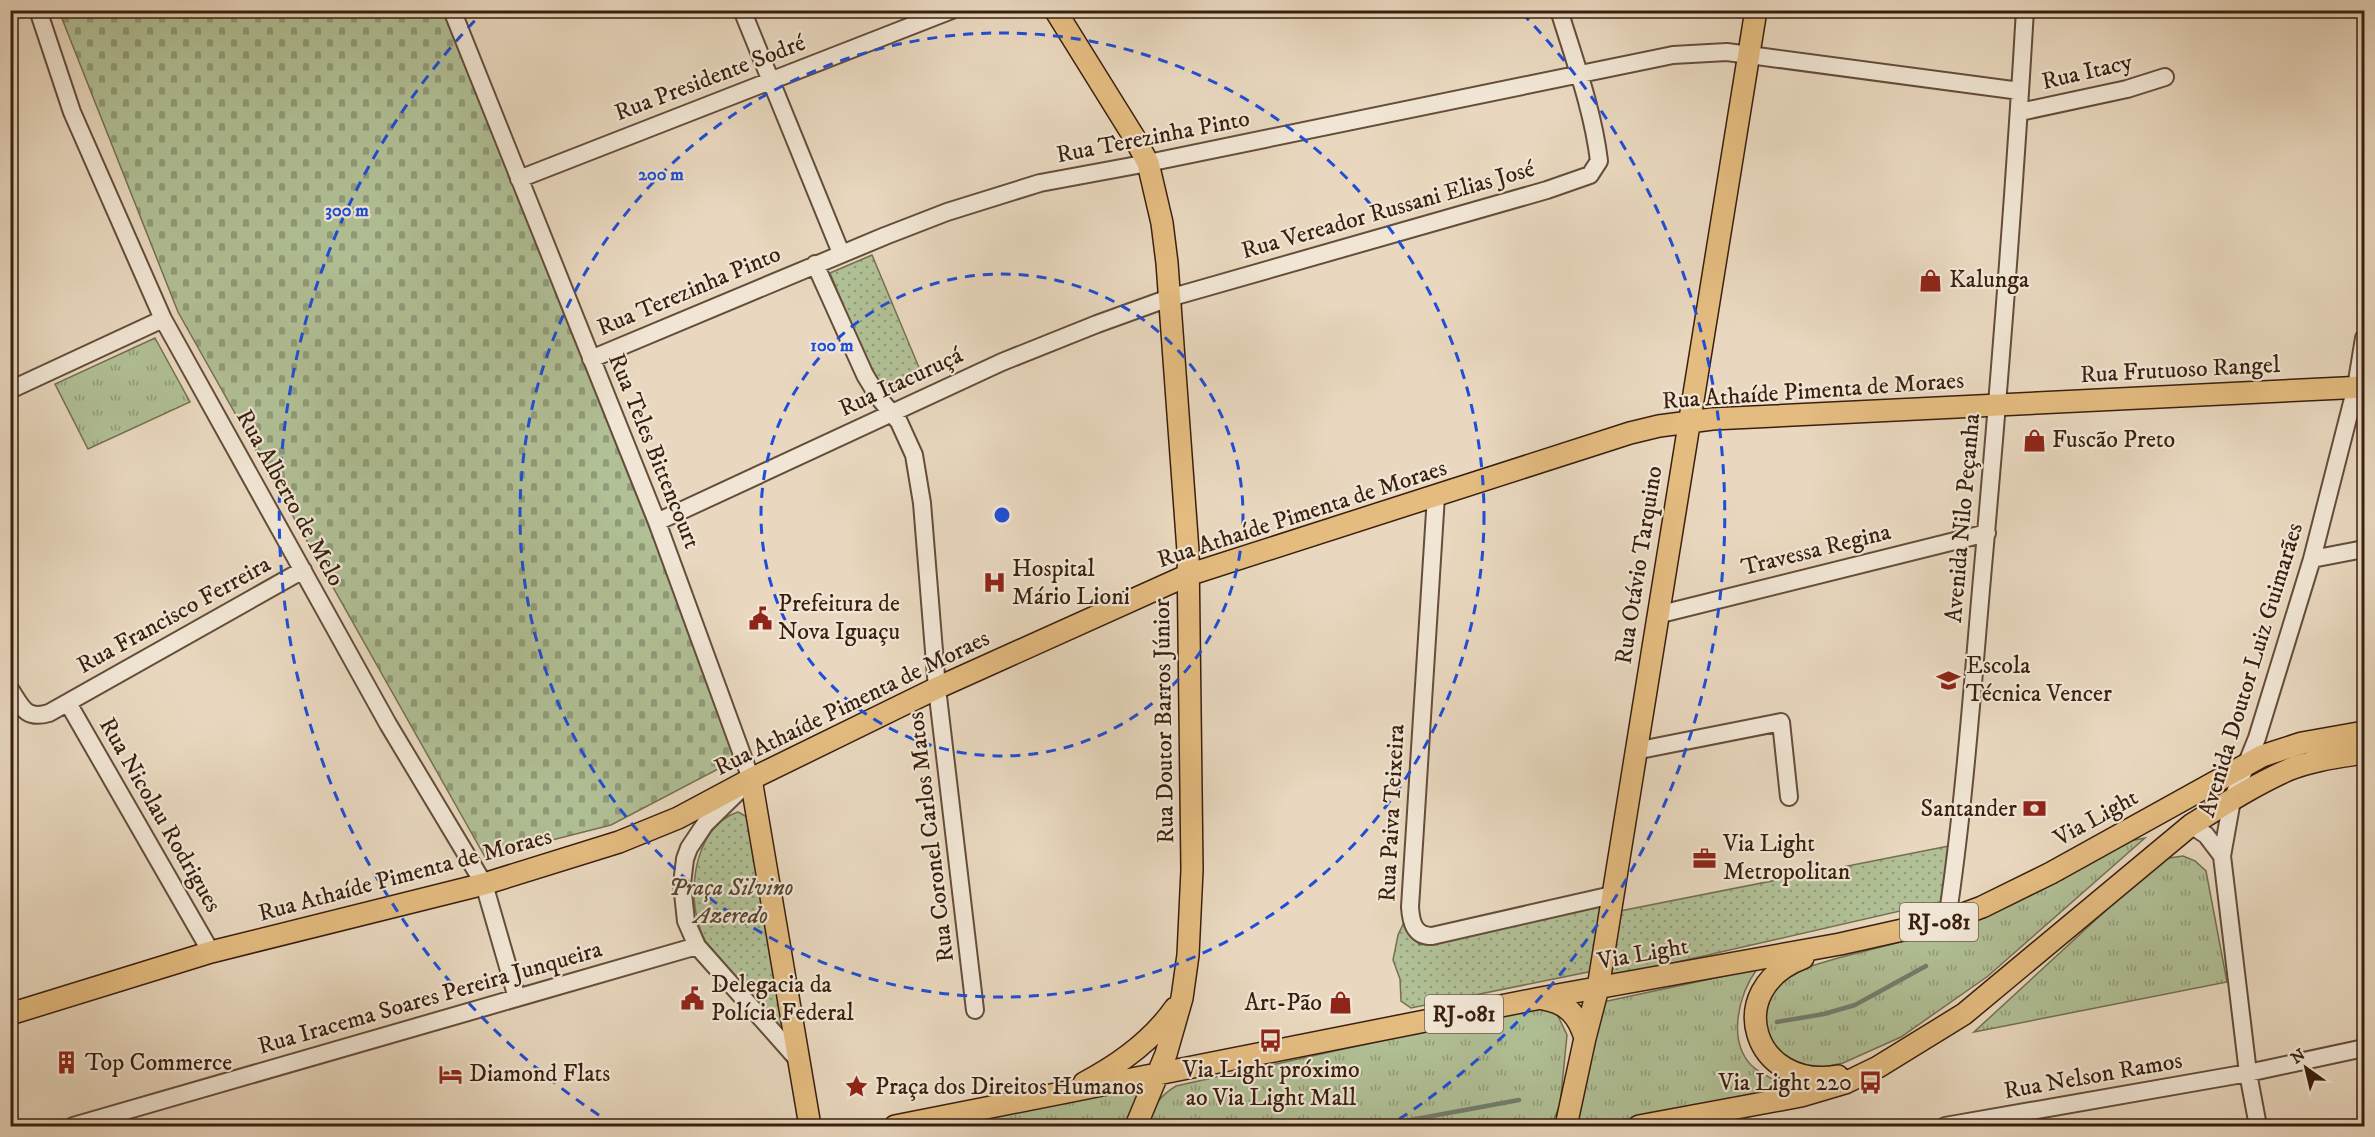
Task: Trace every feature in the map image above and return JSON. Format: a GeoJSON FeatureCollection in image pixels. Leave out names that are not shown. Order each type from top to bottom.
{"type":"FeatureCollection","features":[{"type":"Feature","properties":{"kind":"main road","name":"Rua Doutor Barros Júnior"},"geometry":{"type":"LineString","coordinates":[[1055,10],[1134,137],[1148,164],[1162,223],[1169,298],[1188,575],[1192,870],[1188,955],[1182,998],[1162,1079],[1136,1126]]}},
{"type":"Feature","properties":{"kind":"main road","name":"Rua Otávio Tarquino"},"geometry":{"type":"LineString","coordinates":[[1566,1126],[1598,987],[1611,895],[1756,10]]}},
{"type":"Feature","properties":{"kind":"main road","name":"Rua Frutuoso Rangel"},"geometry":{"type":"LineString","coordinates":[[1997,405],[2360,387]]}},
{"type":"Feature","properties":{"kind":"main road","name":"Rua Athaíde Pimenta de Moraes"},"geometry":{"type":"LineString","coordinates":[[10,1014],[211,952],[484,884],[642,833],[678,818],[751,779],[937,688],[1188,575],[1630,433],[1689,421],[1997,405]]}},
{"type":"Feature","properties":{"kind":"main road","name":"Via Light"},"geometry":{"type":"LineString","coordinates":[[895,1126],[1067,1092],[1162,1079],[1541,998],[1840,944],[1947,920],[1982,907],[2051,873],[2275,751],[2302,743],[2364,732]]}},
{"type":"Feature","properties":{"kind":"main road"},"geometry":{"type":"LineString","coordinates":[[1639,1126],[1801,1096],[1845,1083],[1878,1067],[1964,1014],[2191,825],[2289,770],[2364,753]]}},
{"type":"Feature","properties":{"kind":"main road"},"geometry":{"type":"LineString","coordinates":[[751,779],[810,1126]]}},
{"type":"Feature","properties":{"kind":"main road"},"geometry":{"type":"LineString","coordinates":[[2125,831],[2169,823],[2191,825]]}},
{"type":"Feature","properties":{"kind":"main road"},"geometry":{"type":"LineString","coordinates":[[1840,944],[1792,962],[1773,974],[1760,995],[1756,1014],[1757,1030],[1771,1058],[1783,1068],[1799,1076],[1828,1078],[1878,1067]]}},
{"type":"Feature","properties":{"kind":"main road"},"geometry":{"type":"LineString","coordinates":[[1067,1092],[1106,1071],[1144,1043],[1161,1027],[1182,998]]}},
{"type":"Feature","properties":{"kind":"main road"},"geometry":{"type":"LineString","coordinates":[[1541,998],[1557,1002],[1572,1011],[1579,1021],[1585,1038]]}},
{"type":"Feature","properties":{"kind":"street","name":"Rua Alberto de Melo"},"geometry":{"type":"LineString","coordinates":[[38,10],[72,112],[163,320],[388,724],[484,884],[518,999]]}},
{"type":"Feature","properties":{"kind":"street","name":"Rua Teles Bittencourt"},"geometry":{"type":"LineString","coordinates":[[452,10],[657,522],[751,779]]}},
{"type":"Feature","properties":{"kind":"street"},"geometry":{"type":"LineString","coordinates":[[742,10],[841,254]]}},
{"type":"Feature","properties":{"kind":"street","name":"Rua Presidente Sodré"},"geometry":{"type":"LineString","coordinates":[[519,179],[952,10]]}},
{"type":"Feature","properties":{"kind":"street"},"geometry":{"type":"LineString","coordinates":[[1559,10],[1579,75]]}},
{"type":"Feature","properties":{"kind":"street","name":"Avenida Nilo Peçanha"},"geometry":{"type":"LineString","coordinates":[[1947,920],[1956,862],[1997,405],[2020,112],[2025,10]]}},
{"type":"Feature","properties":{"kind":"street","name":"Rua Terezinha Pinto"},"geometry":{"type":"LineString","coordinates":[[591,359],[815,264],[1000,194],[1086,173],[1148,164],[1673,55],[1727,52],[2020,91]]}},
{"type":"Feature","properties":{"kind":"street","name":"Rua Vereador Russani Elias José"},"geometry":{"type":"LineString","coordinates":[[1169,298],[1584,178],[1596,169],[1599,161],[1598,148],[1579,75]]}},
{"type":"Feature","properties":{"kind":"street","name":"Rua Itacy"},"geometry":{"type":"LineString","coordinates":[[2020,112],[2127,89],[2165,77]]}},
{"type":"Feature","properties":{"kind":"street","name":"Rua Coronel Carlos Matos"},"geometry":{"type":"LineString","coordinates":[[815,264],[871,387],[892,412],[907,436],[919,478],[937,688],[975,1011]]}},
{"type":"Feature","properties":{"kind":"street","name":"Rua Itacuruçá"},"geometry":{"type":"LineString","coordinates":[[657,522],[1002,362],[1169,298]]}},
{"type":"Feature","properties":{"kind":"street"},"geometry":{"type":"LineString","coordinates":[[10,390],[163,320]]}},
{"type":"Feature","properties":{"kind":"street","name":"Avenida Doutor Luiz Guimarães"},"geometry":{"type":"LineString","coordinates":[[2258,1126],[2248,1073],[2222,856],[2232,800],[2248,764],[2312,558],[2360,387],[2364,338]]}},
{"type":"Feature","properties":{"kind":"street","name":"Rua Paiva Teixeira"},"geometry":{"type":"LineString","coordinates":[[1436,496],[1411,920],[1418,933],[1432,936],[1611,895]]}},
{"type":"Feature","properties":{"kind":"street","name":"Travessa Regina"},"geometry":{"type":"LineString","coordinates":[[1657,615],[1986,533]]}},
{"type":"Feature","properties":{"kind":"street"},"geometry":{"type":"LineString","coordinates":[[2312,558],[2364,549]]}},
{"type":"Feature","properties":{"kind":"street","name":"Rua Francisco Ferreira"},"geometry":{"type":"LineString","coordinates":[[10,689],[30,715],[38,716],[49,713],[303,570]]}},
{"type":"Feature","properties":{"kind":"street","name":"Rua Nicolau Rodrigues"},"geometry":{"type":"LineString","coordinates":[[68,703],[211,952]]}},
{"type":"Feature","properties":{"kind":"street"},"geometry":{"type":"LineString","coordinates":[[1635,751],[1781,722],[1789,797]]}},
{"type":"Feature","properties":{"kind":"street"},"geometry":{"type":"LineString","coordinates":[[751,779],[695,836],[685,859],[682,884],[686,921],[697,946],[799,1061]]}},
{"type":"Feature","properties":{"kind":"street"},"geometry":{"type":"LineString","coordinates":[[2191,825],[2211,840],[2222,856]]}},
{"type":"Feature","properties":{"kind":"street","name":"Rua Iracema Soares Pereira Junqueira"},"geometry":{"type":"LineString","coordinates":[[73,1126],[697,946]]}},
{"type":"Feature","properties":{"kind":"street","name":"Rua Nelson Ramos"},"geometry":{"type":"LineString","coordinates":[[1945,1126],[2248,1073],[2364,1048]]}},
{"type":"Feature","properties":{"kind":"green space"},"geometry":{"type":"Polygon","coordinates":[[[59,11],[443,11],[741,757],[611,825],[485,857],[178,312],[59,11]]]}},
{"type":"Feature","properties":{"kind":"green space"},"geometry":{"type":"Polygon","coordinates":[[[872,255],[923,377],[881,395],[830,273],[872,255]]]}},
{"type":"Feature","properties":{"kind":"green space"},"geometry":{"type":"Polygon","coordinates":[[[155,338],[190,402],[88,449],[55,384],[155,338]]]}},
{"type":"Feature","properties":{"kind":"green space","name":"Praça Silvino Azeredo"},"geometry":{"type":"Polygon","coordinates":[[[738,812],[749,818],[784,1028],[782,1029],[706,942],[695,908],[696,869],[701,850],[710,833],[722,820],[738,812]]]}},
{"type":"Feature","properties":{"kind":"green space"},"geometry":{"type":"Polygon","coordinates":[[[2145,838],[1988,976],[1901,1037],[1843,1063],[1814,1069],[1786,1059],[1766,1037],[1765,1000],[1788,973],[1955,928],[2048,886],[2130,841],[2145,838]]]}},
{"type":"Feature","properties":{"kind":"green space"},"geometry":{"type":"Polygon","coordinates":[[[1954,845],[1944,901],[1607,978],[1620,911],[1954,845]]]}},
{"type":"Feature","properties":{"kind":"green space"},"geometry":{"type":"Polygon","coordinates":[[[2183,856],[2195,861],[2206,871],[2227,982],[1974,1032],[2153,867],[2169,858],[2183,856]]]}},
{"type":"Feature","properties":{"kind":"green space"},"geometry":{"type":"Polygon","coordinates":[[[1605,901],[1598,970],[1411,1008],[1401,1001],[1400,979],[1393,960],[1398,935],[1408,914],[1419,945],[1605,901]]]}},
{"type":"Feature","properties":{"kind":"green space"},"geometry":{"type":"Polygon","coordinates":[[[1757,969],[1741,1004],[1738,1017],[1739,1043],[1751,1065],[1787,1087],[1592,1126],[1573,1126],[1603,1002],[1757,969]]]}},
{"type":"Feature","properties":{"kind":"green space"},"geometry":{"type":"Polygon","coordinates":[[[1539,1006],[1557,1014],[1567,1035],[1560,1105],[1551,1126],[1146,1126],[1157,1103],[1176,1086],[1539,1006]]]}},
{"type":"Feature","properties":{"kind":"green space"},"geometry":{"type":"Polygon","coordinates":[[[1141,1086],[1126,1126],[936,1126],[1141,1086]]]}},
{"type":"Feature","properties":{"kind":"waterway"},"geometry":{"type":"LineString","coordinates":[[1777,1022],[1824,1014],[1855,1005],[1926,966]]}},
{"type":"Feature","properties":{"kind":"waterway"},"geometry":{"type":"LineString","coordinates":[[1378,1126],[1519,1100]]}},
{"type":"Feature","properties":{"kind":"place","name":"Kalunga"},"geometry":{"type":"Point","coordinates":[1931,280]}},
{"type":"Feature","properties":{"kind":"place","name":"Fuscão Preto"},"geometry":{"type":"Point","coordinates":[2034,440]}},
{"type":"Feature","properties":{"kind":"place","name":"Hospital Mário Lioni"},"geometry":{"type":"Point","coordinates":[994,583]}},
{"type":"Feature","properties":{"kind":"place","name":"Prefeitura de Nova Iguaçu"},"geometry":{"type":"Point","coordinates":[760,618]}},
{"type":"Feature","properties":{"kind":"place","name":"Escola Técnica Vencer"},"geometry":{"type":"Point","coordinates":[1948,680]}},
{"type":"Feature","properties":{"kind":"place","name":"Santander"},"geometry":{"type":"Point","coordinates":[2035,809]}},
{"type":"Feature","properties":{"kind":"place","name":"Via Light Metropolitan"},"geometry":{"type":"Point","coordinates":[1705,858]}},
{"type":"Feature","properties":{"kind":"place","name":"Delegacia da Polícia Federal"},"geometry":{"type":"Point","coordinates":[693,999]}},
{"type":"Feature","properties":{"kind":"place","name":"Art-Pão"},"geometry":{"type":"Point","coordinates":[1340,1003]}},
{"type":"Feature","properties":{"kind":"place","name":"Via Light próximo ao Via Light Mall"},"geometry":{"type":"Point","coordinates":[1271,1040]}},
{"type":"Feature","properties":{"kind":"place","name":"Top Commerce"},"geometry":{"type":"Point","coordinates":[67,1063]}},
{"type":"Feature","properties":{"kind":"place","name":"Diamond Flats"},"geometry":{"type":"Point","coordinates":[451,1074]}},
{"type":"Feature","properties":{"kind":"place","name":"Via Light 220"},"geometry":{"type":"Point","coordinates":[1870,1083]}},
{"type":"Feature","properties":{"kind":"place","name":"Praça dos Direitos Humanos"},"geometry":{"type":"Point","coordinates":[857,1087]}}]}
